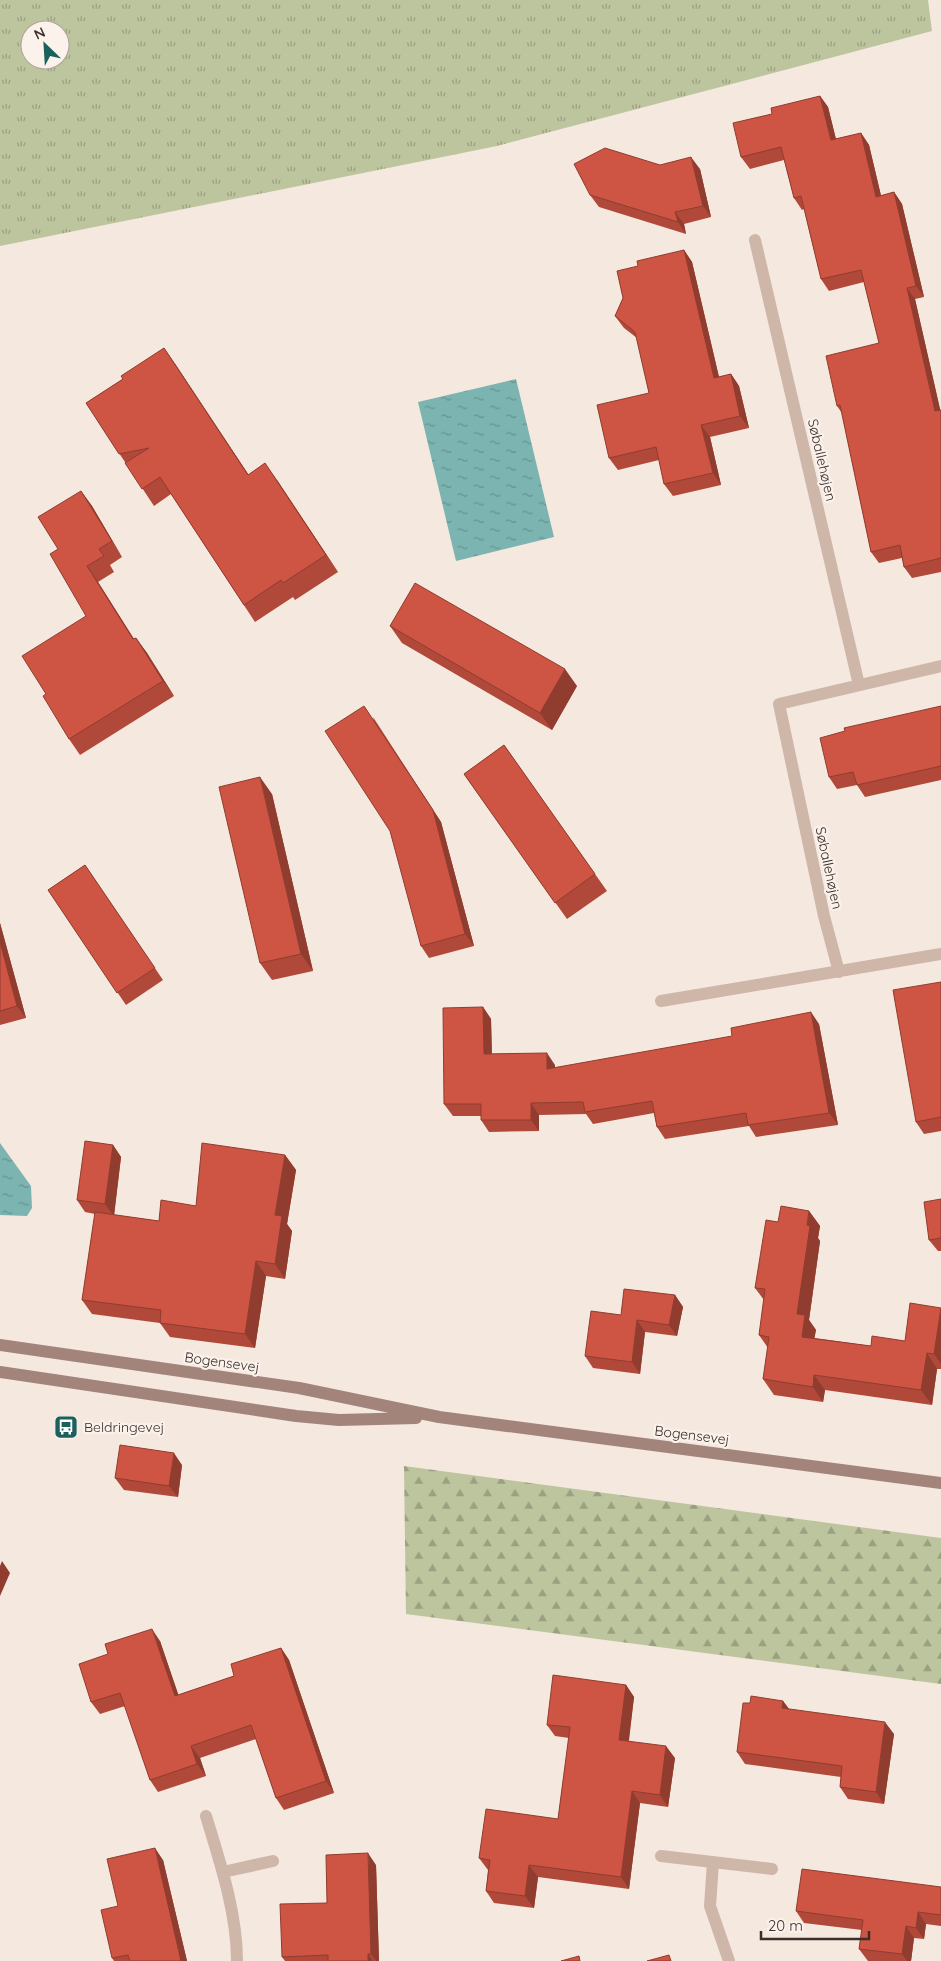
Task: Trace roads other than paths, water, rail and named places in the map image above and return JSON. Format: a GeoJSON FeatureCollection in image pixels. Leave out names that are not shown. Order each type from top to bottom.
{"type":"FeatureCollection","features":[{"type":"Feature","properties":{"kind":"main road","name":"Bogensevej"},"geometry":{"type":"LineString","coordinates":[[0,1345],[299,1388],[439,1417],[941,1483]]}},
{"type":"Feature","properties":{"kind":"main road","name":"Bogensevej"},"geometry":{"type":"LineString","coordinates":[[0,1372],[330,1419],[439,1417]]}},
{"type":"Feature","properties":{"kind":"street","name":"Søballehøjen"},"geometry":{"type":"LineString","coordinates":[[755,240],[860,685]]}},
{"type":"Feature","properties":{"kind":"street","name":"Søballehøjen"},"geometry":{"type":"LineString","coordinates":[[839,972],[824,916],[779,704],[941,666]]}},
{"type":"Feature","properties":{"kind":"street"},"geometry":{"type":"LineString","coordinates":[[661,1001],[941,954]]}},
{"type":"Feature","properties":{"kind":"street"},"geometry":{"type":"LineString","coordinates":[[206,1816],[223,1872],[237,1944],[238,1961]]}},
{"type":"Feature","properties":{"kind":"street"},"geometry":{"type":"LineString","coordinates":[[661,1856],[772,1869]]}},
{"type":"Feature","properties":{"kind":"street"},"geometry":{"type":"LineString","coordinates":[[223,1872],[273,1862]]}},
{"type":"Feature","properties":{"kind":"street"},"geometry":{"type":"LineString","coordinates":[[713,1862],[710,1906],[728,1961]]}},
{"type":"Feature","properties":{"kind":"water"},"geometry":{"type":"Polygon","coordinates":[[[516,379],[554,537],[456,561],[418,402],[516,379]]]}},
{"type":"Feature","properties":{"kind":"water"},"geometry":{"type":"Polygon","coordinates":[[[0,1143],[31,1186],[32,1208],[27,1216],[0,1215],[0,1143]]]}},
{"type":"Feature","properties":{"kind":"place","name":"Beldringevej"},"geometry":{"type":"Point","coordinates":[66,1427]}}]}
